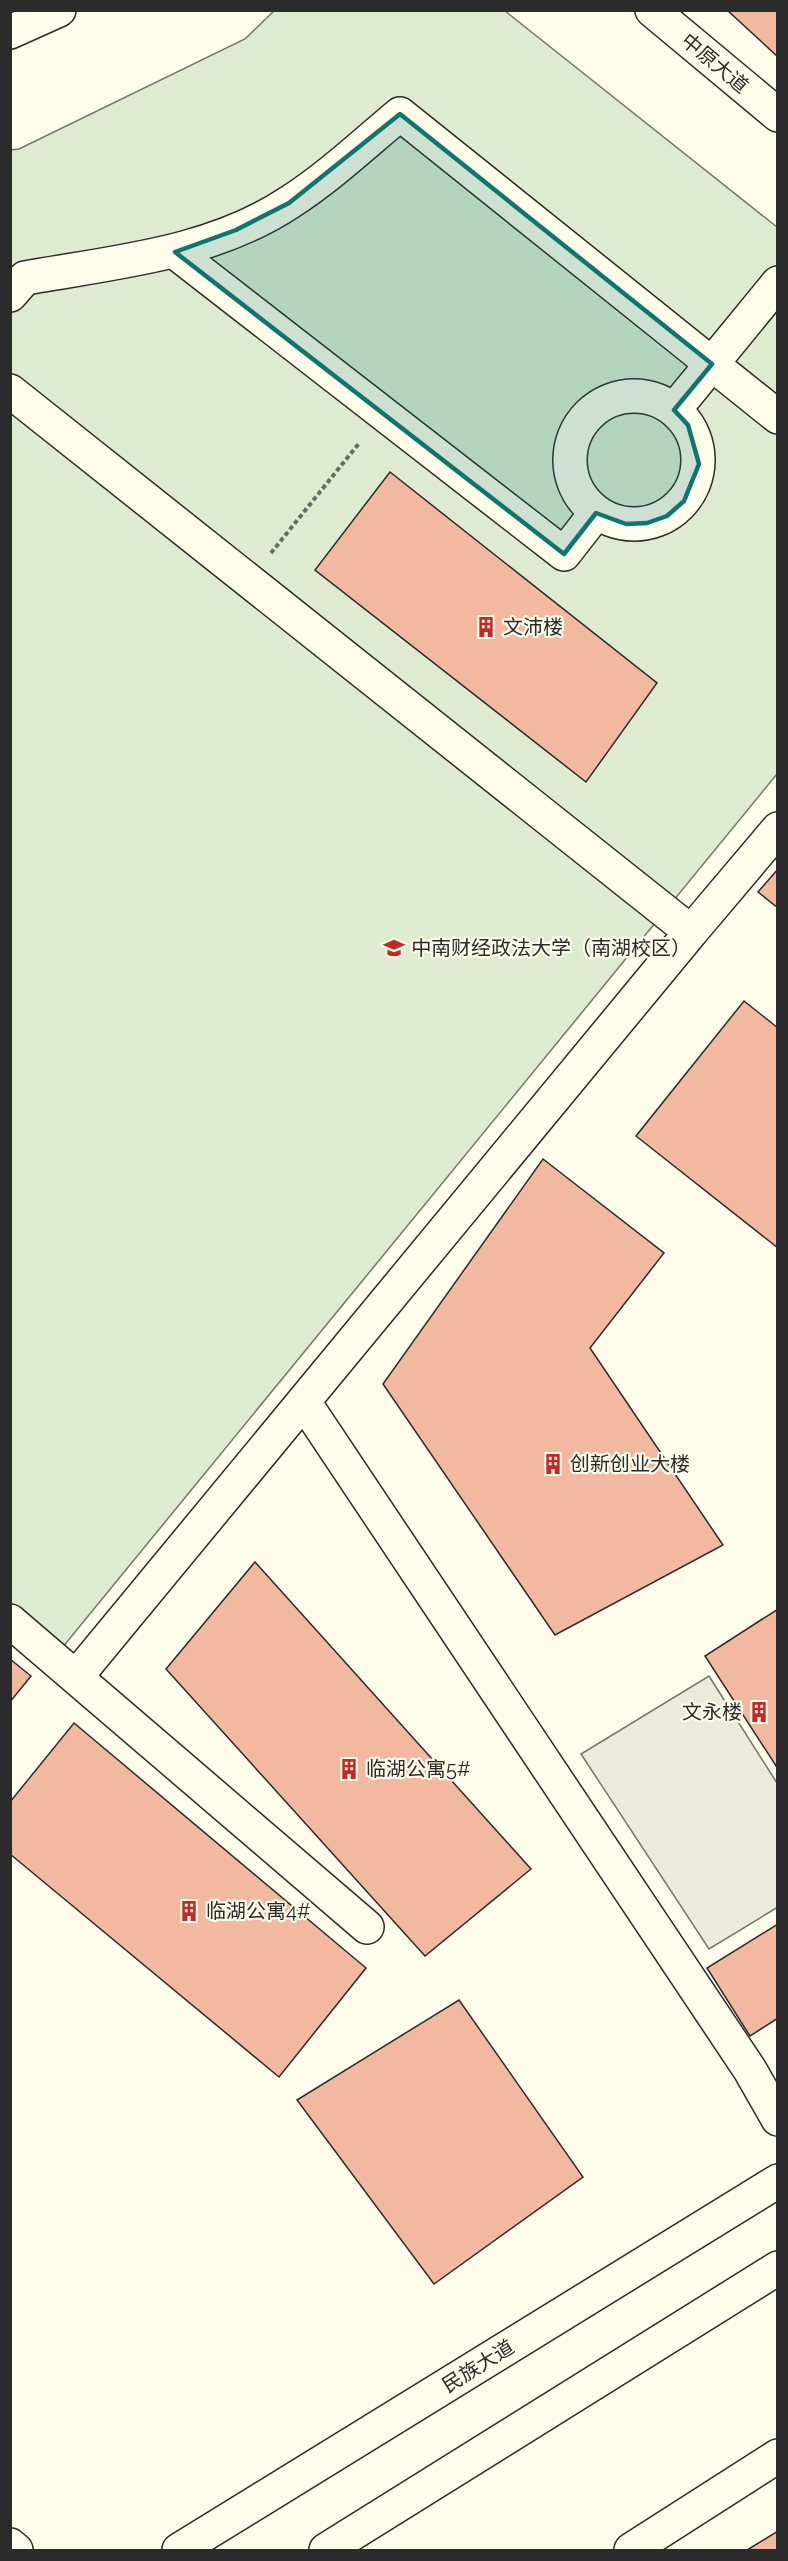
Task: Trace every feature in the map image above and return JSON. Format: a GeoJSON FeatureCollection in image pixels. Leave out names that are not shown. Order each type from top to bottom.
{"type":"FeatureCollection","features":[{"type":"Feature","properties":{"kind":"street"},"geometry":{"type":"LineString","coordinates":[[10,32],[59,10]]}},
{"type":"Feature","properties":{"kind":"street","name":"中原大道"},"geometry":{"type":"LineString","coordinates":[[652,10],[777,115]]}},
{"type":"Feature","properties":{"kind":"street"},"geometry":{"type":"LineString","coordinates":[[10,295],[25,278],[175,252],[236,230],[289,203],[327,175],[400,114],[777,417]]}},
{"type":"Feature","properties":{"kind":"street"},"geometry":{"type":"LineString","coordinates":[[175,252],[564,554],[597,513]]}},
{"type":"Feature","properties":{"kind":"street"},"geometry":{"type":"LineString","coordinates":[[674,410],[777,283]]}},
{"type":"Feature","properties":{"kind":"street"},"geometry":{"type":"LineString","coordinates":[[10,391],[691,932]]}},
{"type":"Feature","properties":{"kind":"street"},"geometry":{"type":"LineString","coordinates":[[636,396],[656,400],[674,410],[688,425],[696,444],[699,464],[694,484],[684,501],[667,516],[647,523],[626,524],[597,513],[575,485],[570,464],[572,442],[582,423],[597,408],[615,399],[636,396]]}},
{"type":"Feature","properties":{"kind":"street"},"geometry":{"type":"LineString","coordinates":[[76,1677],[777,830]]}},
{"type":"Feature","properties":{"kind":"street"},"geometry":{"type":"LineString","coordinates":[[304,1402],[750,2070],[777,2118]]}},
{"type":"Feature","properties":{"kind":"street"},"geometry":{"type":"LineString","coordinates":[[10,1621],[367,1927]]}},
{"type":"Feature","properties":{"kind":"street","name":"民族大道"},"geometry":{"type":"LineString","coordinates":[[179,2550],[777,2181]]}},
{"type":"Feature","properties":{"kind":"street"},"geometry":{"type":"LineString","coordinates":[[326,2550],[777,2268]]}},
{"type":"Feature","properties":{"kind":"street"},"geometry":{"type":"LineString","coordinates":[[631,2550],[777,2456]]}},
{"type":"Feature","properties":{"kind":"street"},"geometry":{"type":"LineString","coordinates":[[10,2545],[16,2550]]}},
{"type":"Feature","properties":{"kind":"path"},"geometry":{"type":"LineString","coordinates":[[249,580],[384,414]]}},
{"type":"Feature","properties":{"kind":"highlighted area"},"geometry":{"type":"Polygon","coordinates":[[[400,114],[712,364],[674,410],[688,425],[699,464],[684,501],[667,516],[647,523],[626,524],[596,513],[564,554],[175,252],[236,230],[289,203],[400,114]]]}},
{"type":"Feature","properties":{"kind":"green space"},"geometry":{"type":"Polygon","coordinates":[[[274,11],[505,11],[777,227],[777,774],[53,1659],[11,1624],[11,150],[19,149],[245,39],[274,11]]]}},
{"type":"Feature","properties":{"kind":"shaded area"},"geometry":{"type":"Polygon","coordinates":[[[709,1676],[777,1783],[778,1907],[709,1949],[581,1754],[709,1676]]]}},
{"type":"Feature","properties":{"kind":"building"},"geometry":{"type":"Polygon","coordinates":[[[727,10],[778,10],[778,57],[727,10]]]}},
{"type":"Feature","properties":{"kind":"building","name":"文沛楼"},"geometry":{"type":"Polygon","coordinates":[[[390,472],[657,683],[586,782],[315,570],[390,472]]]}},
{"type":"Feature","properties":{"kind":"building"},"geometry":{"type":"Polygon","coordinates":[[[778,869],[778,908],[758,892],[778,869]]]}},
{"type":"Feature","properties":{"kind":"building"},"geometry":{"type":"Polygon","coordinates":[[[744,1001],[778,1028],[778,1248],[636,1136],[744,1001]]]}},
{"type":"Feature","properties":{"kind":"building","name":"创新创业大楼"},"geometry":{"type":"Polygon","coordinates":[[[543,1159],[664,1253],[590,1348],[723,1545],[555,1635],[383,1384],[543,1159]]]}},
{"type":"Feature","properties":{"kind":"building","name":"临湖公寓5#"},"geometry":{"type":"Polygon","coordinates":[[[255,1562],[531,1869],[425,1956],[166,1669],[255,1562]]]}},
{"type":"Feature","properties":{"kind":"building","name":"文永楼"},"geometry":{"type":"Polygon","coordinates":[[[778,1609],[778,1769],[705,1656],[778,1609]]]}},
{"type":"Feature","properties":{"kind":"building"},"geometry":{"type":"Polygon","coordinates":[[[10,1659],[31,1676],[10,1702],[10,1659]]]}},
{"type":"Feature","properties":{"kind":"building","name":"临湖公寓4#"},"geometry":{"type":"Polygon","coordinates":[[[74,1723],[366,1968],[279,2077],[10,1854],[10,1802],[74,1723]]]}},
{"type":"Feature","properties":{"kind":"building"},"geometry":{"type":"Polygon","coordinates":[[[778,1924],[778,2018],[750,2036],[707,1968],[778,1924]]]}},
{"type":"Feature","properties":{"kind":"building"},"geometry":{"type":"Polygon","coordinates":[[[459,2000],[583,2177],[434,2284],[297,2100],[459,2000]]]}},
{"type":"Feature","properties":{"kind":"building"},"geometry":{"type":"Polygon","coordinates":[[[778,2531],[778,2550],[747,2550],[778,2531]]]}},
{"type":"Feature","properties":{"kind":"place","name":"文沛楼"},"geometry":{"type":"Point","coordinates":[486,627]}},
{"type":"Feature","properties":{"kind":"place","name":"中南财经政法大学（南湖校区）"},"geometry":{"type":"Point","coordinates":[394,948]}},
{"type":"Feature","properties":{"kind":"place","name":"创新创业大楼"},"geometry":{"type":"Point","coordinates":[553,1464]}},
{"type":"Feature","properties":{"kind":"place","name":"文永楼"},"geometry":{"type":"Point","coordinates":[759,1712]}},
{"type":"Feature","properties":{"kind":"place","name":"临湖公寓5#"},"geometry":{"type":"Point","coordinates":[349,1769]}},
{"type":"Feature","properties":{"kind":"place","name":"临湖公寓4#"},"geometry":{"type":"Point","coordinates":[189,1911]}}]}
